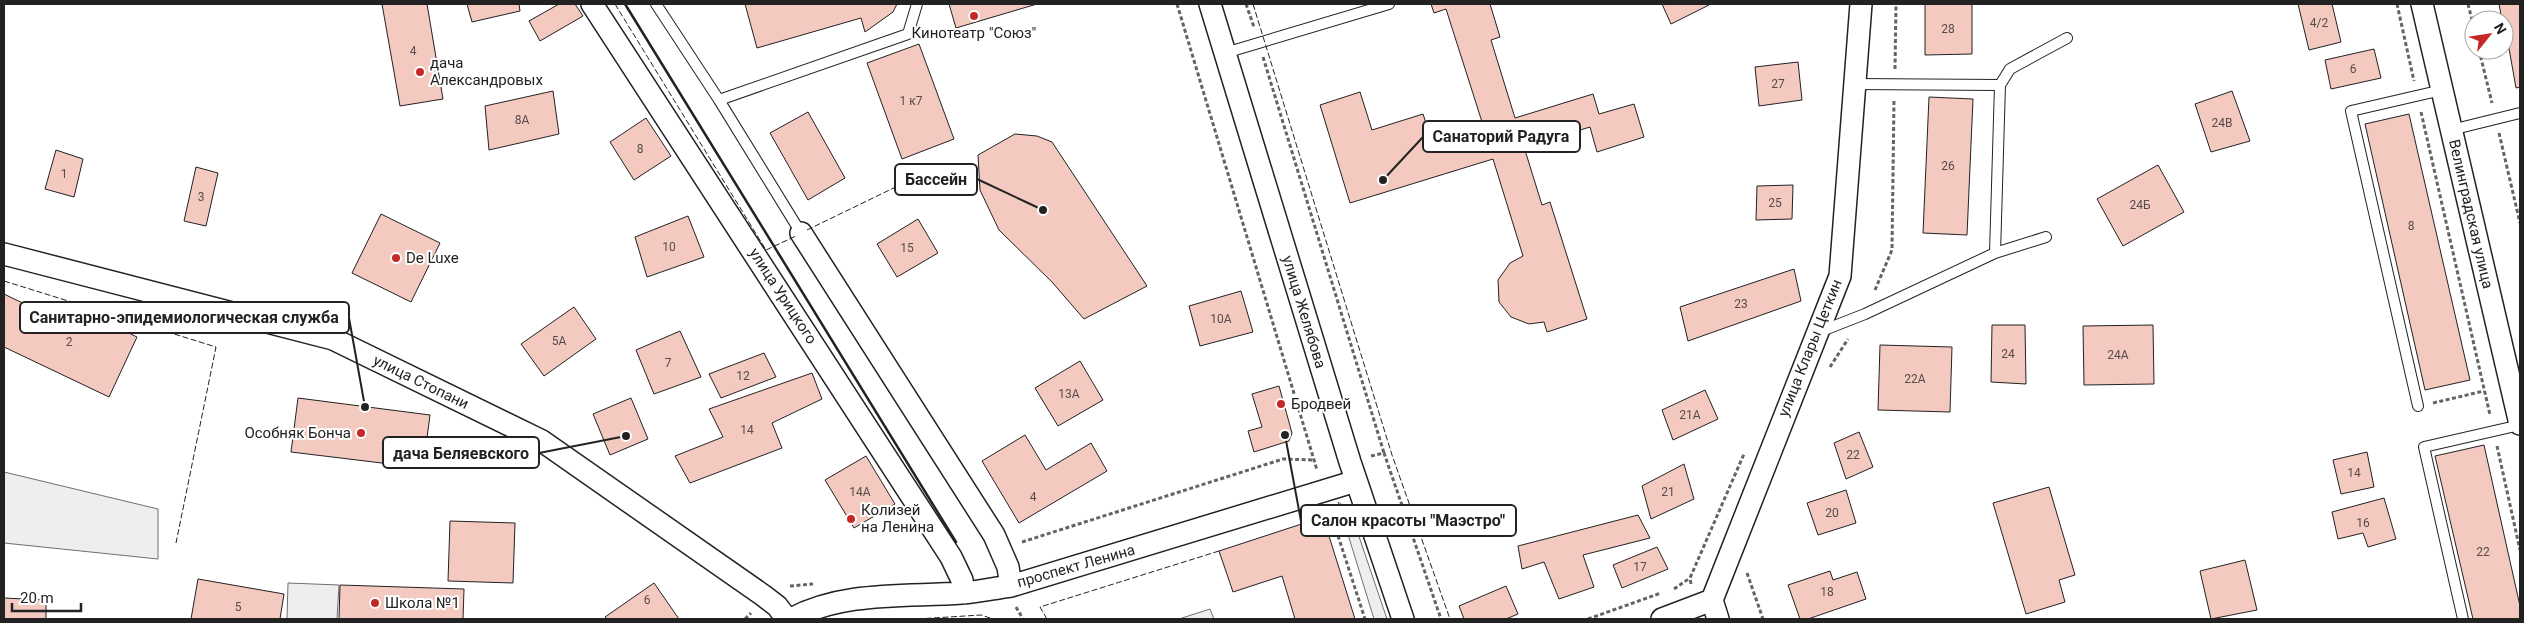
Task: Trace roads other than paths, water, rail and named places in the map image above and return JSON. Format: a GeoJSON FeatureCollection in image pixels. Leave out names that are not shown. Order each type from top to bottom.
{"type":"FeatureCollection","features":[{"type":"Feature","properties":{"kind":"street","name":"улица Урицкого"},"geometry":{"type":"LineString","coordinates":[[592,4],[951,557],[962,580],[964,593]]}},
{"type":"Feature","properties":{"kind":"street","name":"улица Желябова"},"geometry":{"type":"LineString","coordinates":[[1210,4],[1356,481],[1403,619]]}},
{"type":"Feature","properties":{"kind":"street","name":"улица Клары Цеткин"},"geometry":{"type":"LineString","coordinates":[[1708,609],[1840,276],[1853,84],[1861,4]]}},
{"type":"Feature","properties":{"kind":"street","name":"Велинградская улица"},"geometry":{"type":"LineString","coordinates":[[2422,4],[2520,424]]}},
{"type":"Feature","properties":{"kind":"street"},"geometry":{"type":"LineString","coordinates":[[801,233],[994,535],[1008,567],[1013,596]]}},
{"type":"Feature","properties":{"kind":"street","name":"улица Стопани"},"geometry":{"type":"LineString","coordinates":[[4,254],[333,339],[542,440],[764,596],[777,606],[786,619]]}},
{"type":"Feature","properties":{"kind":"street","name":"проспект Ленина"},"geometry":{"type":"LineString","coordinates":[[791,619],[812,608],[871,597],[964,593],[1013,596],[1356,481]]}},
{"type":"Feature","properties":{"kind":"street"},"geometry":{"type":"LineString","coordinates":[[1662,619],[1708,609]]}},
{"type":"Feature","properties":{"kind":"lane"},"geometry":{"type":"LineString","coordinates":[[656,4],[719,100],[801,233]]}},
{"type":"Feature","properties":{"kind":"lane"},"geometry":{"type":"LineString","coordinates":[[719,100],[908,34],[917,4]]}},
{"type":"Feature","properties":{"kind":"lane"},"geometry":{"type":"LineString","coordinates":[[1225,53],[1389,4]]}},
{"type":"Feature","properties":{"kind":"lane"},"geometry":{"type":"LineString","coordinates":[[1995,253],[2000,85],[2010,69],[2067,38]]}},
{"type":"Feature","properties":{"kind":"lane"},"geometry":{"type":"LineString","coordinates":[[1853,84],[2000,85]]}},
{"type":"Feature","properties":{"kind":"lane"},"geometry":{"type":"LineString","coordinates":[[2418,406],[2351,111],[2442,90]]}},
{"type":"Feature","properties":{"kind":"lane"},"geometry":{"type":"LineString","coordinates":[[2451,130],[2520,113]]}},
{"type":"Feature","properties":{"kind":"lane"},"geometry":{"type":"LineString","coordinates":[[1816,333],[1866,314],[1995,253],[2046,237]]}},
{"type":"Feature","properties":{"kind":"lane"},"geometry":{"type":"LineString","coordinates":[[2463,619],[2424,447],[2520,424]]}},
{"type":"Feature","properties":{"kind":"place","name":"Кинотеатр \"Союз\""},"geometry":{"type":"Point","coordinates":[974,16]}},
{"type":"Feature","properties":{"kind":"place","name":"дача Александровых"},"geometry":{"type":"Point","coordinates":[420,72]}},
{"type":"Feature","properties":{"kind":"place","name":"Cанаторий Радуга"},"geometry":{"type":"Point","coordinates":[1383,180]}},
{"type":"Feature","properties":{"kind":"place","name":"Бассейн"},"geometry":{"type":"Point","coordinates":[1043,210]}},
{"type":"Feature","properties":{"kind":"place","name":"De Luxe"},"geometry":{"type":"Point","coordinates":[396,258]}},
{"type":"Feature","properties":{"kind":"place","name":"Бродвей"},"geometry":{"type":"Point","coordinates":[1281,404]}},
{"type":"Feature","properties":{"kind":"place","name":"Санитарно-эпидемиологическая служба"},"geometry":{"type":"Point","coordinates":[365,407]}},
{"type":"Feature","properties":{"kind":"place","name":"Особняк Бонча"},"geometry":{"type":"Point","coordinates":[361,433]}},
{"type":"Feature","properties":{"kind":"place","name":"Салон красоты \"Маэстро\""},"geometry":{"type":"Point","coordinates":[1285,435]}},
{"type":"Feature","properties":{"kind":"place","name":"дача Беляевского"},"geometry":{"type":"Point","coordinates":[626,436]}},
{"type":"Feature","properties":{"kind":"place","name":"Колизей на Ленина"},"geometry":{"type":"Point","coordinates":[851,519]}},
{"type":"Feature","properties":{"kind":"place","name":"Школа №1"},"geometry":{"type":"Point","coordinates":[375,603]}}]}
